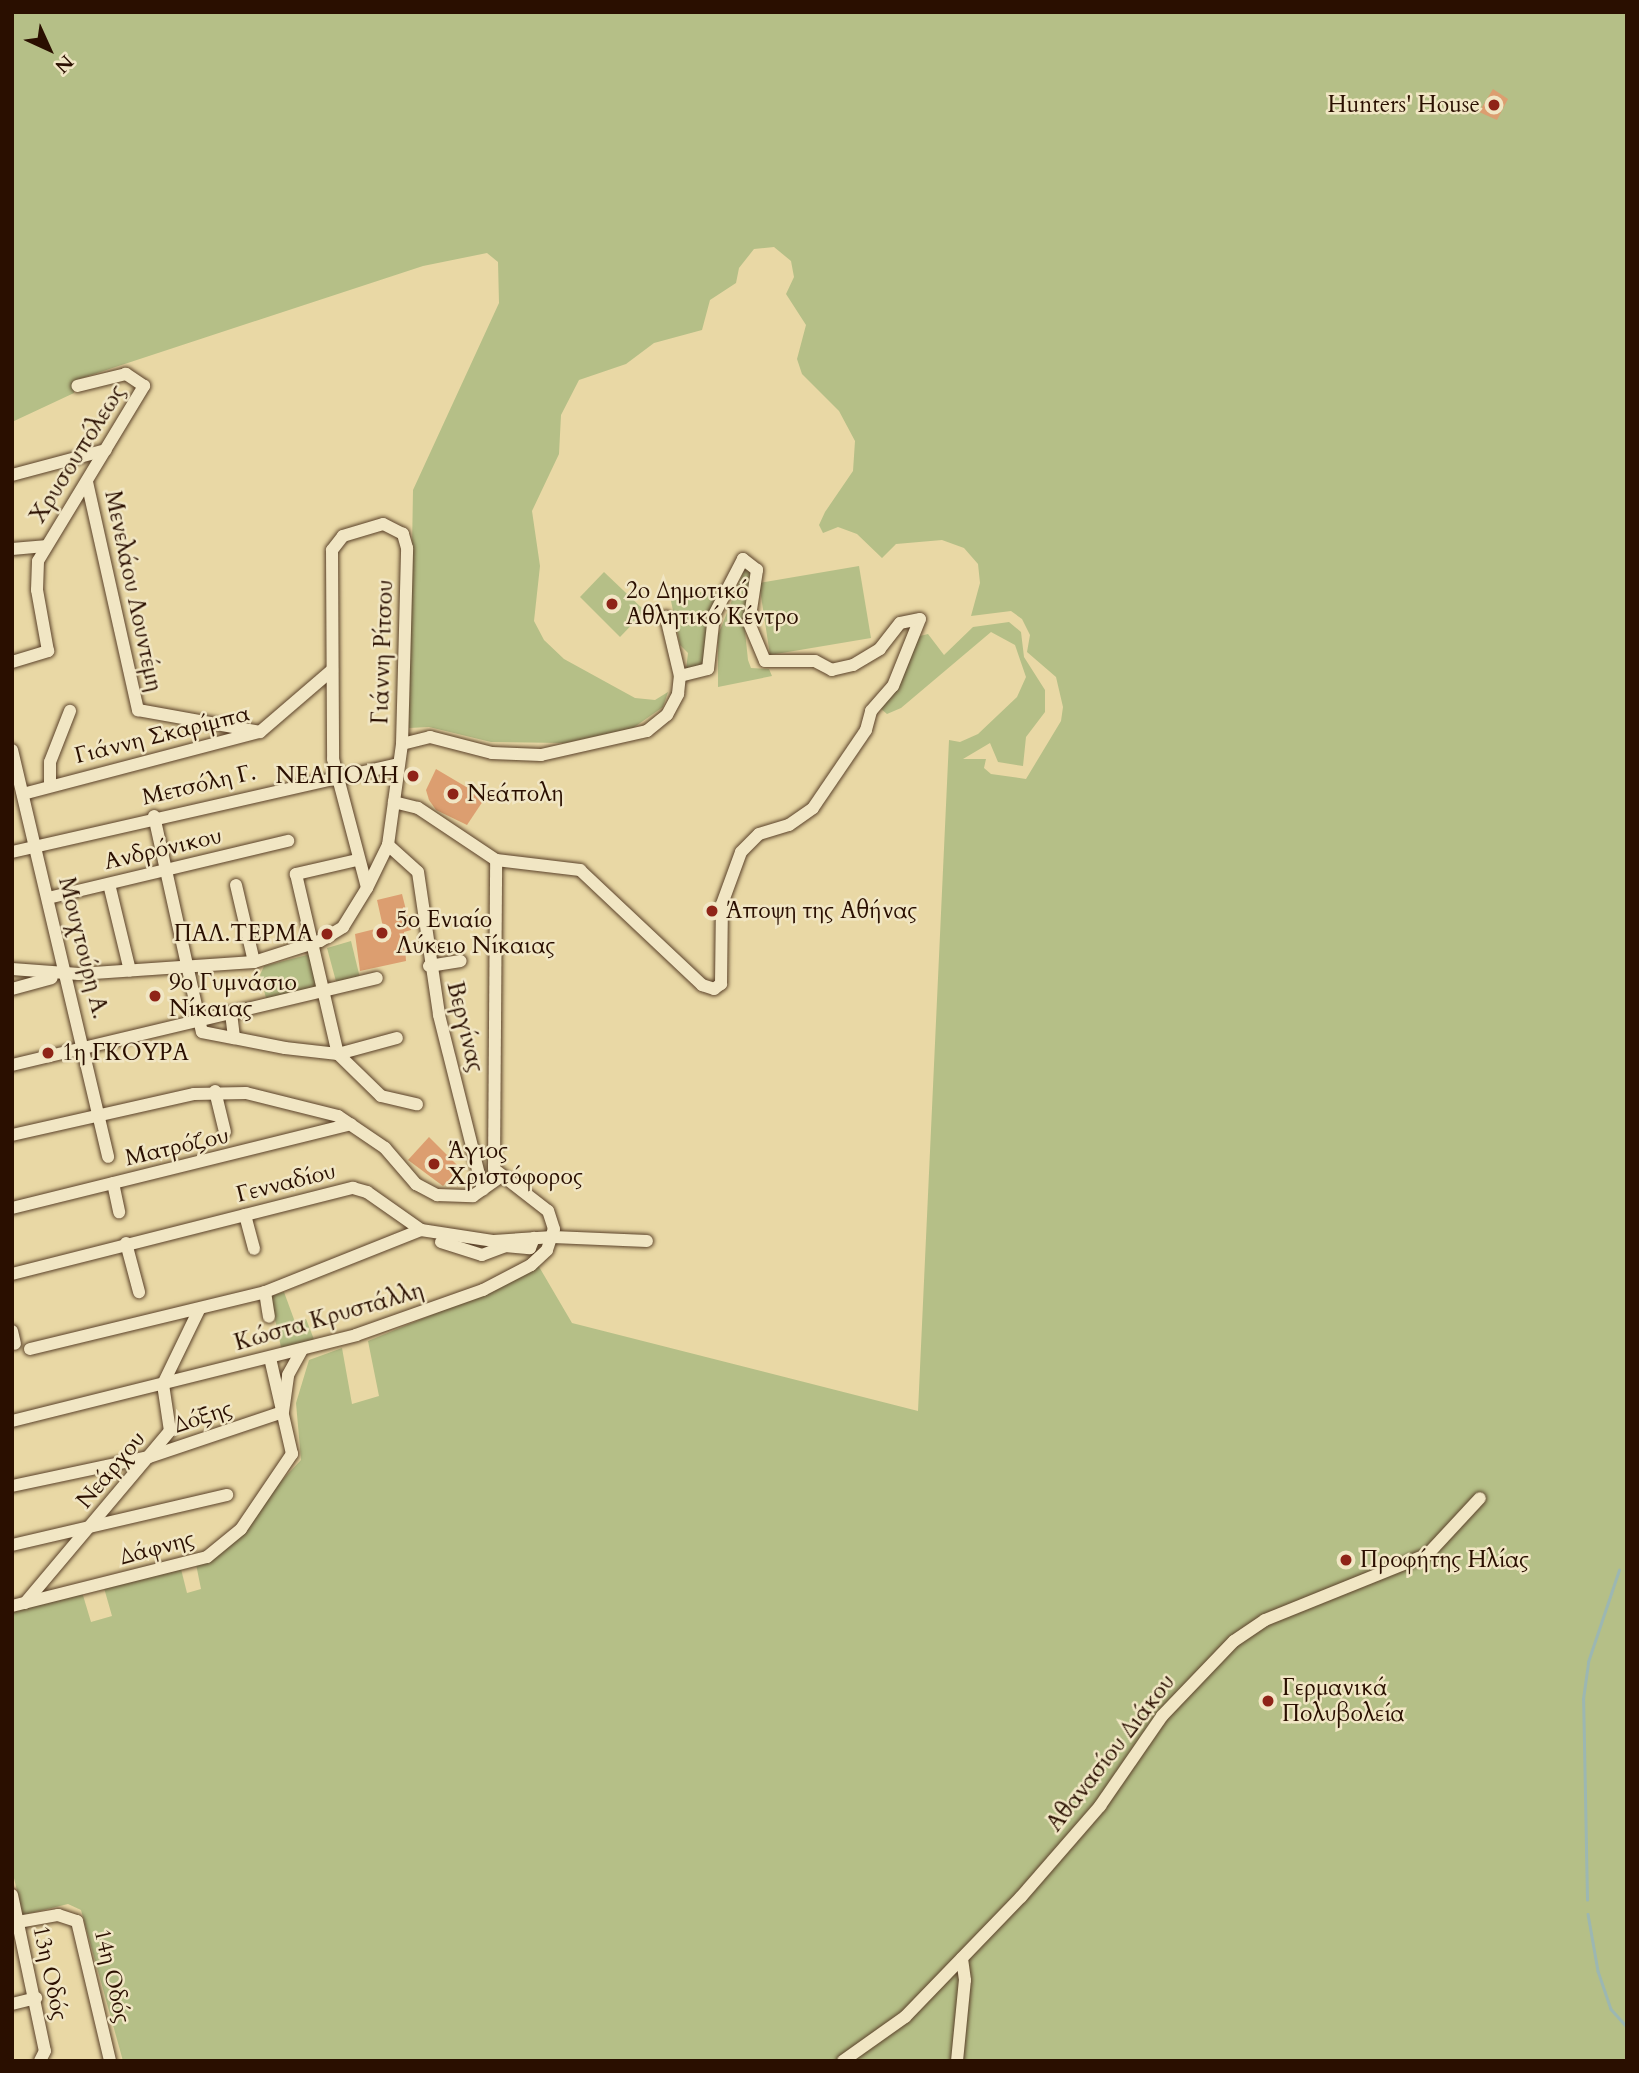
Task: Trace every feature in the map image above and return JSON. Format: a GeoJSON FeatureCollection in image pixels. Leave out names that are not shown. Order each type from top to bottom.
{"type":"FeatureCollection","features":[{"type":"Feature","properties":{"kind":"street","name":"Χρυσουπόλεως"},"geometry":{"type":"LineString","coordinates":[[45,546],[87,482],[144,383],[126,374],[77,386]]}},
{"type":"Feature","properties":{"kind":"street"},"geometry":{"type":"LineString","coordinates":[[12,475],[106,450]]}},
{"type":"Feature","properties":{"kind":"street","name":"Μενελάου Λουντέμη"},"geometry":{"type":"LineString","coordinates":[[87,482],[138,710],[260,732]]}},
{"type":"Feature","properties":{"kind":"street","name":"Γιάννη Ρίτσου"},"geometry":{"type":"LineString","coordinates":[[66,974],[254,962],[313,944],[343,927],[367,888],[388,845],[396,765],[402,744],[407,548],[397,529],[376,526],[333,545],[332,670]]}},
{"type":"Feature","properties":{"kind":"street"},"geometry":{"type":"LineString","coordinates":[[12,549],[45,546],[36,572],[50,646],[44,654],[12,662]]}},
{"type":"Feature","properties":{"kind":"street"},"geometry":{"type":"LineString","coordinates":[[394,802],[412,805],[496,860],[580,870],[702,985],[714,989],[721,984],[722,904],[741,852],[759,834],[799,820],[813,808],[866,730],[871,710],[893,686],[920,619],[900,623],[880,649],[853,665],[832,670],[815,661],[765,661],[749,623],[757,570],[743,559],[714,615],[708,669],[680,676]]}},
{"type":"Feature","properties":{"kind":"street"},"geometry":{"type":"LineString","coordinates":[[402,744],[438,738],[515,755],[603,744],[658,725],[674,703],[680,676],[666,617]]}},
{"type":"Feature","properties":{"kind":"street"},"geometry":{"type":"LineString","coordinates":[[332,670],[335,776],[367,888]]}},
{"type":"Feature","properties":{"kind":"street","name":"Γιάννη Σκαρίμπα"},"geometry":{"type":"LineString","coordinates":[[23,794],[260,732],[332,670]]}},
{"type":"Feature","properties":{"kind":"street"},"geometry":{"type":"LineString","coordinates":[[50,786],[50,762],[70,711]]}},
{"type":"Feature","properties":{"kind":"street","name":"Μουχτούρη Α."},"geometry":{"type":"LineString","coordinates":[[12,750],[86,1048],[108,1157]]}},
{"type":"Feature","properties":{"kind":"street","name":"Μετσόλη Γ."},"geometry":{"type":"LineString","coordinates":[[12,852],[154,816],[396,765]]}},
{"type":"Feature","properties":{"kind":"street"},"geometry":{"type":"LineString","coordinates":[[154,816],[201,1026]]}},
{"type":"Feature","properties":{"kind":"street","name":"Ανδρόνικου"},"geometry":{"type":"LineString","coordinates":[[48,898],[288,841]]}},
{"type":"Feature","properties":{"kind":"street","name":"Βεργίνας"},"geometry":{"type":"LineString","coordinates":[[388,845],[418,872],[429,966],[483,1190]]}},
{"type":"Feature","properties":{"kind":"street"},"geometry":{"type":"LineString","coordinates":[[357,860],[296,874],[338,1054],[381,1096],[417,1104]]}},
{"type":"Feature","properties":{"kind":"street"},"geometry":{"type":"LineString","coordinates":[[496,860],[492,1156],[500,1177],[548,1211],[553,1237]]}},
{"type":"Feature","properties":{"kind":"street"},"geometry":{"type":"LineString","coordinates":[[109,884],[130,971]]}},
{"type":"Feature","properties":{"kind":"street"},"geometry":{"type":"LineString","coordinates":[[236,885],[254,962]]}},
{"type":"Feature","properties":{"kind":"street"},"geometry":{"type":"LineString","coordinates":[[429,966],[461,961]]}},
{"type":"Feature","properties":{"kind":"street"},"geometry":{"type":"LineString","coordinates":[[12,969],[66,974]]}},
{"type":"Feature","properties":{"kind":"street"},"geometry":{"type":"LineString","coordinates":[[12,989],[66,974]]}},
{"type":"Feature","properties":{"kind":"street"},"geometry":{"type":"LineString","coordinates":[[12,1065],[201,1026],[231,1013],[324,993],[377,978]]}},
{"type":"Feature","properties":{"kind":"street"},"geometry":{"type":"LineString","coordinates":[[231,1013],[234,1038]]}},
{"type":"Feature","properties":{"kind":"street"},"geometry":{"type":"LineString","coordinates":[[201,1026],[234,1038],[338,1054],[397,1038]]}},
{"type":"Feature","properties":{"kind":"street"},"geometry":{"type":"LineString","coordinates":[[12,1135],[215,1091],[304,1104],[351,1124],[385,1148],[426,1190],[464,1198],[483,1190],[500,1177]]}},
{"type":"Feature","properties":{"kind":"street"},"geometry":{"type":"LineString","coordinates":[[215,1091],[225,1132]]}},
{"type":"Feature","properties":{"kind":"street","name":"Ματρόζου"},"geometry":{"type":"LineString","coordinates":[[12,1208],[351,1124]]}},
{"type":"Feature","properties":{"kind":"street"},"geometry":{"type":"LineString","coordinates":[[113,1184],[120,1212]]}},
{"type":"Feature","properties":{"kind":"street","name":"Γενναδίου"},"geometry":{"type":"LineString","coordinates":[[12,1274],[126,1243],[353,1188],[421,1230],[494,1241],[553,1237],[647,1241]]}},
{"type":"Feature","properties":{"kind":"street"},"geometry":{"type":"LineString","coordinates":[[245,1215],[254,1248]]}},
{"type":"Feature","properties":{"kind":"street"},"geometry":{"type":"LineString","coordinates":[[30,1349],[265,1292],[421,1230]]}},
{"type":"Feature","properties":{"kind":"street","name":"Κώστα Κρυστάλλη"},"geometry":{"type":"LineString","coordinates":[[12,1422],[302,1350],[483,1290],[531,1265],[553,1237]]}},
{"type":"Feature","properties":{"kind":"street"},"geometry":{"type":"LineString","coordinates":[[441,1241],[482,1255],[505,1247],[530,1248],[534,1238]]}},
{"type":"Feature","properties":{"kind":"street"},"geometry":{"type":"LineString","coordinates":[[126,1243],[139,1292]]}},
{"type":"Feature","properties":{"kind":"street"},"geometry":{"type":"LineString","coordinates":[[265,1292],[269,1317]]}},
{"type":"Feature","properties":{"kind":"street"},"geometry":{"type":"LineString","coordinates":[[163,1384],[199,1310]]}},
{"type":"Feature","properties":{"kind":"street"},"geometry":{"type":"LineString","coordinates":[[283,1412],[288,1375],[302,1350]]}},
{"type":"Feature","properties":{"kind":"street","name":"Δάφνης"},"geometry":{"type":"LineString","coordinates":[[18,1604],[188,1563],[217,1551],[254,1514],[292,1454],[270,1358]]}},
{"type":"Feature","properties":{"kind":"street","name":"Νεάρχου"},"geometry":{"type":"LineString","coordinates":[[18,1604],[91,1525],[170,1431],[163,1384]]}},
{"type":"Feature","properties":{"kind":"street","name":"Δόξης"},"geometry":{"type":"LineString","coordinates":[[12,1486],[149,1457],[283,1412]]}},
{"type":"Feature","properties":{"kind":"street"},"geometry":{"type":"LineString","coordinates":[[12,1545],[227,1495]]}},
{"type":"Feature","properties":{"kind":"street","name":"Αθανασίου Διάκου"},"geometry":{"type":"LineString","coordinates":[[843,2061],[905,2017],[1080,1831],[1155,1724],[1234,1642],[1265,1620],[1428,1554],[1480,1498]]}},
{"type":"Feature","properties":{"kind":"street","name":"13η Οδός"},"geometry":{"type":"LineString","coordinates":[[12,1895],[36,1998],[41,2060]]}},
{"type":"Feature","properties":{"kind":"street","name":"14η Οδός"},"geometry":{"type":"LineString","coordinates":[[18,1922],[58,1915],[77,1921],[110,2061]]}},
{"type":"Feature","properties":{"kind":"street"},"geometry":{"type":"LineString","coordinates":[[957,2061],[965,1980],[961,1958]]}},
{"type":"Feature","properties":{"kind":"street"},"geometry":{"type":"LineString","coordinates":[[12,2004],[36,1998]]}},
{"type":"Feature","properties":{"kind":"green space"},"geometry":{"type":"Polygon","coordinates":[[[12,12],[1627,12],[1627,2061],[123,2061],[81,1910],[68,1904],[23,1915],[12,1870],[12,1611],[82,1592],[91,1622],[112,1616],[104,1588],[181,1569],[187,1593],[201,1589],[196,1564],[207,1560],[301,1460],[296,1403],[309,1360],[342,1348],[352,1404],[379,1396],[368,1341],[490,1291],[538,1265],[572,1323],[918,1411],[949,740],[960,742],[978,734],[1017,697],[1026,677],[1015,645],[991,632],[901,708],[887,714],[880,708],[916,637],[928,634],[944,655],[973,627],[1009,622],[1021,632],[1024,657],[1045,690],[1045,712],[1026,737],[1023,766],[998,762],[990,743],[963,759],[986,759],[984,768],[991,774],[1026,779],[1061,721],[1063,707],[1056,677],[1027,652],[1030,635],[1022,619],[1011,611],[971,616],[980,583],[978,564],[964,548],[942,540],[896,544],[882,558],[857,534],[838,527],[823,533],[819,525],[825,512],[853,471],[855,441],[839,411],[802,374],[797,359],[806,325],[786,294],[794,277],[791,261],[774,247],[754,249],[739,268],[736,283],[710,300],[702,330],[654,343],[626,364],[579,380],[561,415],[559,454],[532,511],[540,566],[534,621],[544,640],[564,659],[635,698],[655,700],[668,692],[663,707],[633,728],[565,743],[491,742],[429,727],[409,728],[413,490],[499,303],[498,262],[487,253],[423,266],[73,381],[74,393],[12,422],[12,12]]]}},
{"type":"Feature","properties":{"kind":"green space"},"geometry":{"type":"Polygon","coordinates":[[[859,566],[871,638],[770,655],[759,583],[859,566]]]}},
{"type":"Feature","properties":{"kind":"green space"},"geometry":{"type":"Polygon","coordinates":[[[745,568],[751,572],[744,622],[748,660],[751,668],[769,669],[772,676],[718,687],[718,635],[745,568]]]}},
{"type":"Feature","properties":{"kind":"green space","name":"2o Δημοτικό Αθλητικό Κέντρο"},"geometry":{"type":"Polygon","coordinates":[[[604,572],[645,611],[620,637],[580,597],[604,572]]]}},
{"type":"Feature","properties":{"kind":"green space"},"geometry":{"type":"Polygon","coordinates":[[[684,591],[716,593],[706,668],[686,670],[688,653],[680,645],[670,596],[684,591]]]}},
{"type":"Feature","properties":{"kind":"green space"},"geometry":{"type":"Polygon","coordinates":[[[351,941],[360,978],[337,985],[327,948],[351,941]]]}},
{"type":"Feature","properties":{"kind":"green space"},"geometry":{"type":"Polygon","coordinates":[[[315,953],[321,989],[267,1002],[260,975],[264,966],[315,953]]]}},
{"type":"Feature","properties":{"kind":"green space"},"geometry":{"type":"Polygon","coordinates":[[[284,1292],[295,1322],[306,1319],[315,1342],[282,1352],[270,1296],[284,1292]]]}},
{"type":"Feature","properties":{"kind":"building","name":"Hunters' House"},"geometry":{"type":"Polygon","coordinates":[[[1493,89],[1508,99],[1497,120],[1479,112],[1493,89]]]}},
{"type":"Feature","properties":{"kind":"building","name":"Νεάπολη"},"geometry":{"type":"Polygon","coordinates":[[[436,769],[485,798],[467,825],[436,810],[429,800],[426,790],[436,769]]]}},
{"type":"Feature","properties":{"kind":"building","name":"5ο Ενιαίο Λύκειο Νίκαιας"},"geometry":{"type":"Polygon","coordinates":[[[402,894],[411,930],[404,932],[406,961],[360,971],[355,934],[383,927],[377,900],[402,894]]]}},
{"type":"Feature","properties":{"kind":"building","name":"Άγιος Χριστόφορος"},"geometry":{"type":"Polygon","coordinates":[[[429,1137],[460,1168],[443,1186],[408,1160],[429,1137]]]}},
{"type":"Feature","properties":{"kind":"waterway"},"geometry":{"type":"LineString","coordinates":[[1587,1900],[1583,1699],[1588,1662],[1619,1570]]}},
{"type":"Feature","properties":{"kind":"waterway"},"geometry":{"type":"LineString","coordinates":[[1588,1914],[1598,1971],[1611,2009],[1627,2027]]}},
{"type":"Feature","properties":{"kind":"place","name":"Hunters' House"},"geometry":{"type":"Point","coordinates":[1494,105]}},
{"type":"Feature","properties":{"kind":"place","name":"2o Δημοτικό Αθλητικό Κέντρο"},"geometry":{"type":"Point","coordinates":[612,604]}},
{"type":"Feature","properties":{"kind":"place","name":"ΝΕΑΠΟΛΗ"},"geometry":{"type":"Point","coordinates":[413,776]}},
{"type":"Feature","properties":{"kind":"place","name":"Νεάπολη"},"geometry":{"type":"Point","coordinates":[453,794]}},
{"type":"Feature","properties":{"kind":"place","name":"Άποψη της Αθήνας"},"geometry":{"type":"Point","coordinates":[712,911]}},
{"type":"Feature","properties":{"kind":"place","name":"5ο Ενιαίο Λύκειο Νίκαιας"},"geometry":{"type":"Point","coordinates":[382,933]}},
{"type":"Feature","properties":{"kind":"place","name":"ΠΑΛ.ΤΕΡΜΑ"},"geometry":{"type":"Point","coordinates":[327,934]}},
{"type":"Feature","properties":{"kind":"place","name":"9ο Γυμνάσιο Νίκαιας"},"geometry":{"type":"Point","coordinates":[155,996]}},
{"type":"Feature","properties":{"kind":"place","name":"1η ΓΚΟΥΡΑ"},"geometry":{"type":"Point","coordinates":[48,1053]}},
{"type":"Feature","properties":{"kind":"place","name":"Άγιος Χριστόφορος"},"geometry":{"type":"Point","coordinates":[434,1164]}},
{"type":"Feature","properties":{"kind":"place","name":"Προφήτης Ηλίας"},"geometry":{"type":"Point","coordinates":[1346,1560]}},
{"type":"Feature","properties":{"kind":"place","name":"Γερμανικά Πολυβολεία"},"geometry":{"type":"Point","coordinates":[1268,1701]}}]}
